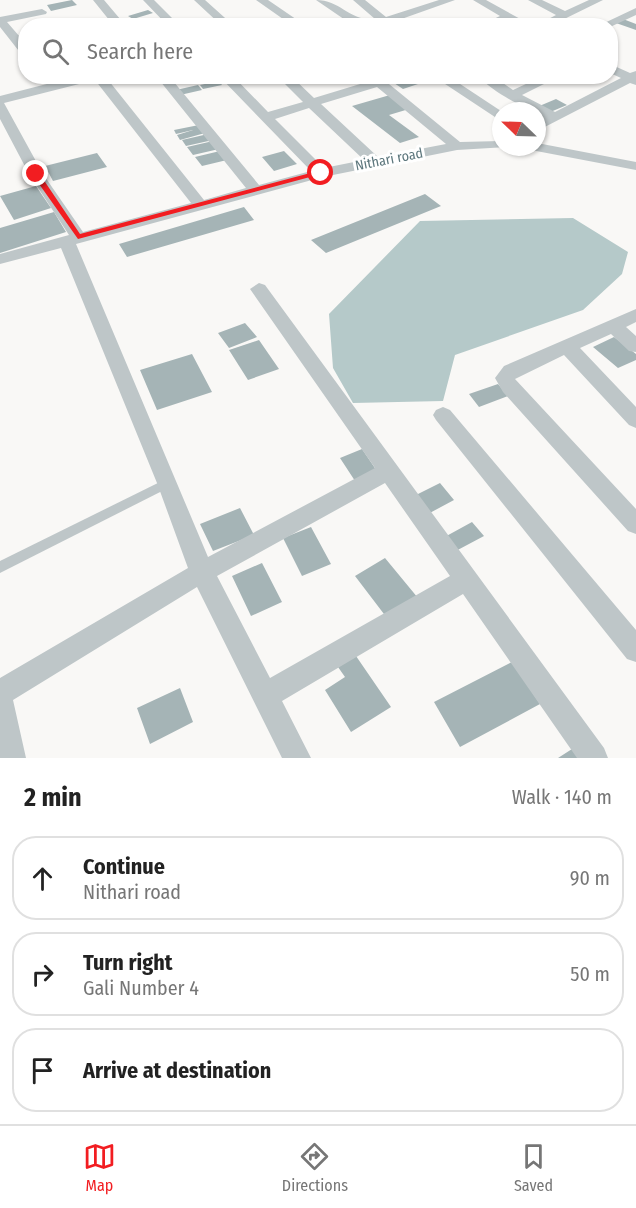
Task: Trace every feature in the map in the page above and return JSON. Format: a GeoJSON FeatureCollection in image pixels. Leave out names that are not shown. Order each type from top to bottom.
{"type":"FeatureCollection","features":[{"type":"Feature","properties":{"kind":"street"},"geometry":{"type":"LineString","coordinates":[[0,20],[45,15],[32,0]]}},
{"type":"Feature","properties":{"kind":"street"},"geometry":{"type":"LineString","coordinates":[[98,0],[114,18]]}},
{"type":"Feature","properties":{"kind":"street"},"geometry":{"type":"LineString","coordinates":[[148,0],[167,18]]}},
{"type":"Feature","properties":{"kind":"street"},"geometry":{"type":"LineString","coordinates":[[199,0],[220,18]]}},
{"type":"Feature","properties":{"kind":"street"},"geometry":{"type":"LineString","coordinates":[[261,0],[287,18]]}},
{"type":"Feature","properties":{"kind":"street"},"geometry":{"type":"LineString","coordinates":[[321,0],[351,18]]}},
{"type":"Feature","properties":{"kind":"street"},"geometry":{"type":"LineString","coordinates":[[358,0],[381,18]]}},
{"type":"Feature","properties":{"kind":"street"},"geometry":{"type":"LineString","coordinates":[[401,18],[450,0]]}},
{"type":"Feature","properties":{"kind":"street"},"geometry":{"type":"LineString","coordinates":[[478,0],[513,18]]}},
{"type":"Feature","properties":{"kind":"street"},"geometry":{"type":"LineString","coordinates":[[533,0],[566,15]]}},
{"type":"Feature","properties":{"kind":"street"},"geometry":{"type":"LineString","coordinates":[[559,18],[598,0]]}},
{"type":"Feature","properties":{"kind":"street"},"geometry":{"type":"LineString","coordinates":[[618,19],[636,10]]}},
{"type":"Feature","properties":{"kind":"street"},"geometry":{"type":"LineString","coordinates":[[504,18],[509,16]]}},
{"type":"Feature","properties":{"kind":"street"},"geometry":{"type":"LineString","coordinates":[[0,20],[18,42]]}},
{"type":"Feature","properties":{"kind":"street"},"geometry":{"type":"LineString","coordinates":[[618,71],[634,78]]}},
{"type":"Feature","properties":{"kind":"street"},"geometry":{"type":"LineString","coordinates":[[546,122],[634,78]]}},
{"type":"Feature","properties":{"kind":"street"},"geometry":{"type":"LineString","coordinates":[[0,100],[44,84]]}},
{"type":"Feature","properties":{"kind":"street"},"geometry":{"type":"LineString","coordinates":[[103,84],[200,205]]}},
{"type":"Feature","properties":{"kind":"street"},"geometry":{"type":"LineString","coordinates":[[169,84],[255,190]]}},
{"type":"Feature","properties":{"kind":"street"},"geometry":{"type":"LineString","coordinates":[[233,84],[321,173]]}},
{"type":"Feature","properties":{"kind":"street"},"geometry":{"type":"LineString","coordinates":[[292,84],[374,162]]}},
{"type":"Feature","properties":{"kind":"street"},"geometry":{"type":"LineString","coordinates":[[266,117],[312,104],[366,84]]}},
{"type":"Feature","properties":{"kind":"street"},"geometry":{"type":"LineString","coordinates":[[382,84],[457,146]]}},
{"type":"Feature","properties":{"kind":"street"},"geometry":{"type":"LineString","coordinates":[[451,84],[492,111]]}},
{"type":"Feature","properties":{"kind":"street"},"geometry":{"type":"LineString","coordinates":[[497,84],[512,95],[555,118]]}},
{"type":"Feature","properties":{"kind":"street"},"geometry":{"type":"LineString","coordinates":[[512,95],[536,84]]}},
{"type":"Feature","properties":{"kind":"street"},"geometry":{"type":"LineString","coordinates":[[0,106],[4,124],[36,174],[72,239],[202,572],[297,758]]}},
{"type":"Feature","properties":{"kind":"street","name":"Nithari road"},"geometry":{"type":"LineString","coordinates":[[0,259],[321,173],[457,146],[492,145]]}},
{"type":"Feature","properties":{"kind":"street"},"geometry":{"type":"LineString","coordinates":[[546,149],[636,166]]}},
{"type":"Feature","properties":{"kind":"street"},"geometry":{"type":"LineString","coordinates":[[259,289],[594,758]]}},
{"type":"Feature","properties":{"kind":"street"},"geometry":{"type":"LineString","coordinates":[[636,315],[615,327],[511,371],[505,378],[510,387],[636,524]]}},
{"type":"Feature","properties":{"kind":"street"},"geometry":{"type":"LineString","coordinates":[[615,327],[636,346]]}},
{"type":"Feature","properties":{"kind":"street"},"geometry":{"type":"LineString","coordinates":[[568,347],[636,420]]}},
{"type":"Feature","properties":{"kind":"street"},"geometry":{"type":"LineString","coordinates":[[443,415],[636,651]]}},
{"type":"Feature","properties":{"kind":"street"},"geometry":{"type":"LineString","coordinates":[[0,693],[202,572],[389,471]]}},
{"type":"Feature","properties":{"kind":"street"},"geometry":{"type":"LineString","coordinates":[[266,695],[466,579]]}},
{"type":"Feature","properties":{"kind":"street"},"geometry":{"type":"LineString","coordinates":[[0,702],[12,758]]}},
{"type":"Feature","properties":{"kind":"lane"},"geometry":{"type":"LineString","coordinates":[[0,567],[168,483]]}},
{"type":"Feature","properties":{"kind":"shaded area"},"geometry":{"type":"Polygon","coordinates":[[[573,218],[628,252],[622,274],[583,310],[455,355],[443,401],[353,403],[333,368],[329,314],[420,221],[573,218]]]}},
{"type":"Feature","properties":{"kind":"building"},"geometry":{"type":"Polygon","coordinates":[[[72,0],[77,5],[51,11],[47,5],[72,0]]]}},
{"type":"Feature","properties":{"kind":"building"},"geometry":{"type":"Polygon","coordinates":[[[148,10],[153,13],[136,18],[128,16],[148,10]]]}},
{"type":"Feature","properties":{"kind":"building"},"geometry":{"type":"Polygon","coordinates":[[[623,19],[636,24],[636,30],[618,24],[623,19]]]}},
{"type":"Feature","properties":{"kind":"building"},"geometry":{"type":"Polygon","coordinates":[[[221,84],[222,85],[203,89],[200,85],[221,84]]]}},
{"type":"Feature","properties":{"kind":"building"},"geometry":{"type":"Polygon","coordinates":[[[396,84],[418,84],[403,89],[396,84]]]}},
{"type":"Feature","properties":{"kind":"building"},"geometry":{"type":"Polygon","coordinates":[[[198,85],[202,90],[180,95],[176,90],[198,85]]]}},
{"type":"Feature","properties":{"kind":"building"},"geometry":{"type":"Polygon","coordinates":[[[390,95],[409,109],[389,115],[419,137],[400,143],[352,106],[390,95]]]}},
{"type":"Feature","properties":{"kind":"building"},"geometry":{"type":"Polygon","coordinates":[[[556,99],[567,105],[548,113],[546,103],[556,99]]]}},
{"type":"Feature","properties":{"kind":"building"},"geometry":{"type":"Polygon","coordinates":[[[199,125],[205,133],[180,140],[177,135],[193,130],[176,134],[174,130],[199,125]]]}},
{"type":"Feature","properties":{"kind":"building"},"geometry":{"type":"Polygon","coordinates":[[[208,134],[213,140],[186,146],[182,140],[208,134]]]}},
{"type":"Feature","properties":{"kind":"building"},"geometry":{"type":"Polygon","coordinates":[[[213,141],[219,149],[193,155],[187,147],[213,141]]]}},
{"type":"Feature","properties":{"kind":"building"},"geometry":{"type":"Polygon","coordinates":[[[220,151],[227,160],[202,166],[195,157],[220,151]]]}},
{"type":"Feature","properties":{"kind":"building"},"geometry":{"type":"Polygon","coordinates":[[[284,151],[297,164],[274,171],[262,157],[284,151]]]}},
{"type":"Feature","properties":{"kind":"building"},"geometry":{"type":"Polygon","coordinates":[[[97,153],[107,167],[53,181],[45,166],[97,153]]]}},
{"type":"Feature","properties":{"kind":"building"},"geometry":{"type":"Polygon","coordinates":[[[36,186],[51,208],[14,220],[0,196],[36,186]]]}},
{"type":"Feature","properties":{"kind":"building"},"geometry":{"type":"Polygon","coordinates":[[[425,194],[441,206],[326,253],[311,240],[425,194]]]}},
{"type":"Feature","properties":{"kind":"building"},"geometry":{"type":"Polygon","coordinates":[[[244,207],[254,220],[127,257],[119,244],[244,207]]]}},
{"type":"Feature","properties":{"kind":"building"},"geometry":{"type":"Polygon","coordinates":[[[54,212],[66,232],[0,253],[0,228],[54,212]]]}},
{"type":"Feature","properties":{"kind":"building"},"geometry":{"type":"Polygon","coordinates":[[[245,323],[257,337],[229,348],[218,333],[245,323]]]}},
{"type":"Feature","properties":{"kind":"building"},"geometry":{"type":"Polygon","coordinates":[[[614,337],[636,354],[636,360],[618,368],[593,347],[614,337]]]}},
{"type":"Feature","properties":{"kind":"building"},"geometry":{"type":"Polygon","coordinates":[[[259,340],[279,369],[248,380],[229,350],[259,340]]]}},
{"type":"Feature","properties":{"kind":"building"},"geometry":{"type":"Polygon","coordinates":[[[192,354],[212,392],[157,410],[140,370],[192,354]]]}},
{"type":"Feature","properties":{"kind":"building"},"geometry":{"type":"Polygon","coordinates":[[[498,384],[508,396],[479,407],[469,394],[498,384]]]}},
{"type":"Feature","properties":{"kind":"building"},"geometry":{"type":"Polygon","coordinates":[[[362,449],[379,474],[357,484],[340,458],[362,449]]]}},
{"type":"Feature","properties":{"kind":"building"},"geometry":{"type":"Polygon","coordinates":[[[440,483],[454,500],[426,515],[412,497],[440,483]]]}},
{"type":"Feature","properties":{"kind":"building"},"geometry":{"type":"Polygon","coordinates":[[[240,508],[254,535],[213,551],[200,524],[240,508]]]}},
{"type":"Feature","properties":{"kind":"building"},"geometry":{"type":"Polygon","coordinates":[[[472,522],[484,536],[452,553],[441,539],[472,522]]]}},
{"type":"Feature","properties":{"kind":"building"},"geometry":{"type":"Polygon","coordinates":[[[311,527],[331,564],[302,576],[283,538],[311,527]]]}},
{"type":"Feature","properties":{"kind":"building"},"geometry":{"type":"Polygon","coordinates":[[[385,558],[418,598],[387,618],[355,576],[385,558]]]}},
{"type":"Feature","properties":{"kind":"building"},"geometry":{"type":"Polygon","coordinates":[[[262,563],[282,602],[251,616],[232,576],[262,563]]]}},
{"type":"Feature","properties":{"kind":"building"},"geometry":{"type":"Polygon","coordinates":[[[356,656],[391,707],[351,732],[325,690],[345,677],[338,667],[356,656]]]}},
{"type":"Feature","properties":{"kind":"building"},"geometry":{"type":"Polygon","coordinates":[[[512,662],[540,704],[460,747],[434,702],[512,662]]]}},
{"type":"Feature","properties":{"kind":"building"},"geometry":{"type":"Polygon","coordinates":[[[180,688],[193,722],[150,744],[137,708],[180,688]]]}},
{"type":"Feature","properties":{"kind":"building"},"geometry":{"type":"Polygon","coordinates":[[[572,749],[579,758],[558,758],[572,749]]]}},
{"type":"Feature","properties":{"kind":"route"},"geometry":{"type":"LineString","coordinates":[[36,174],[78,237],[321,173]]}}]}
